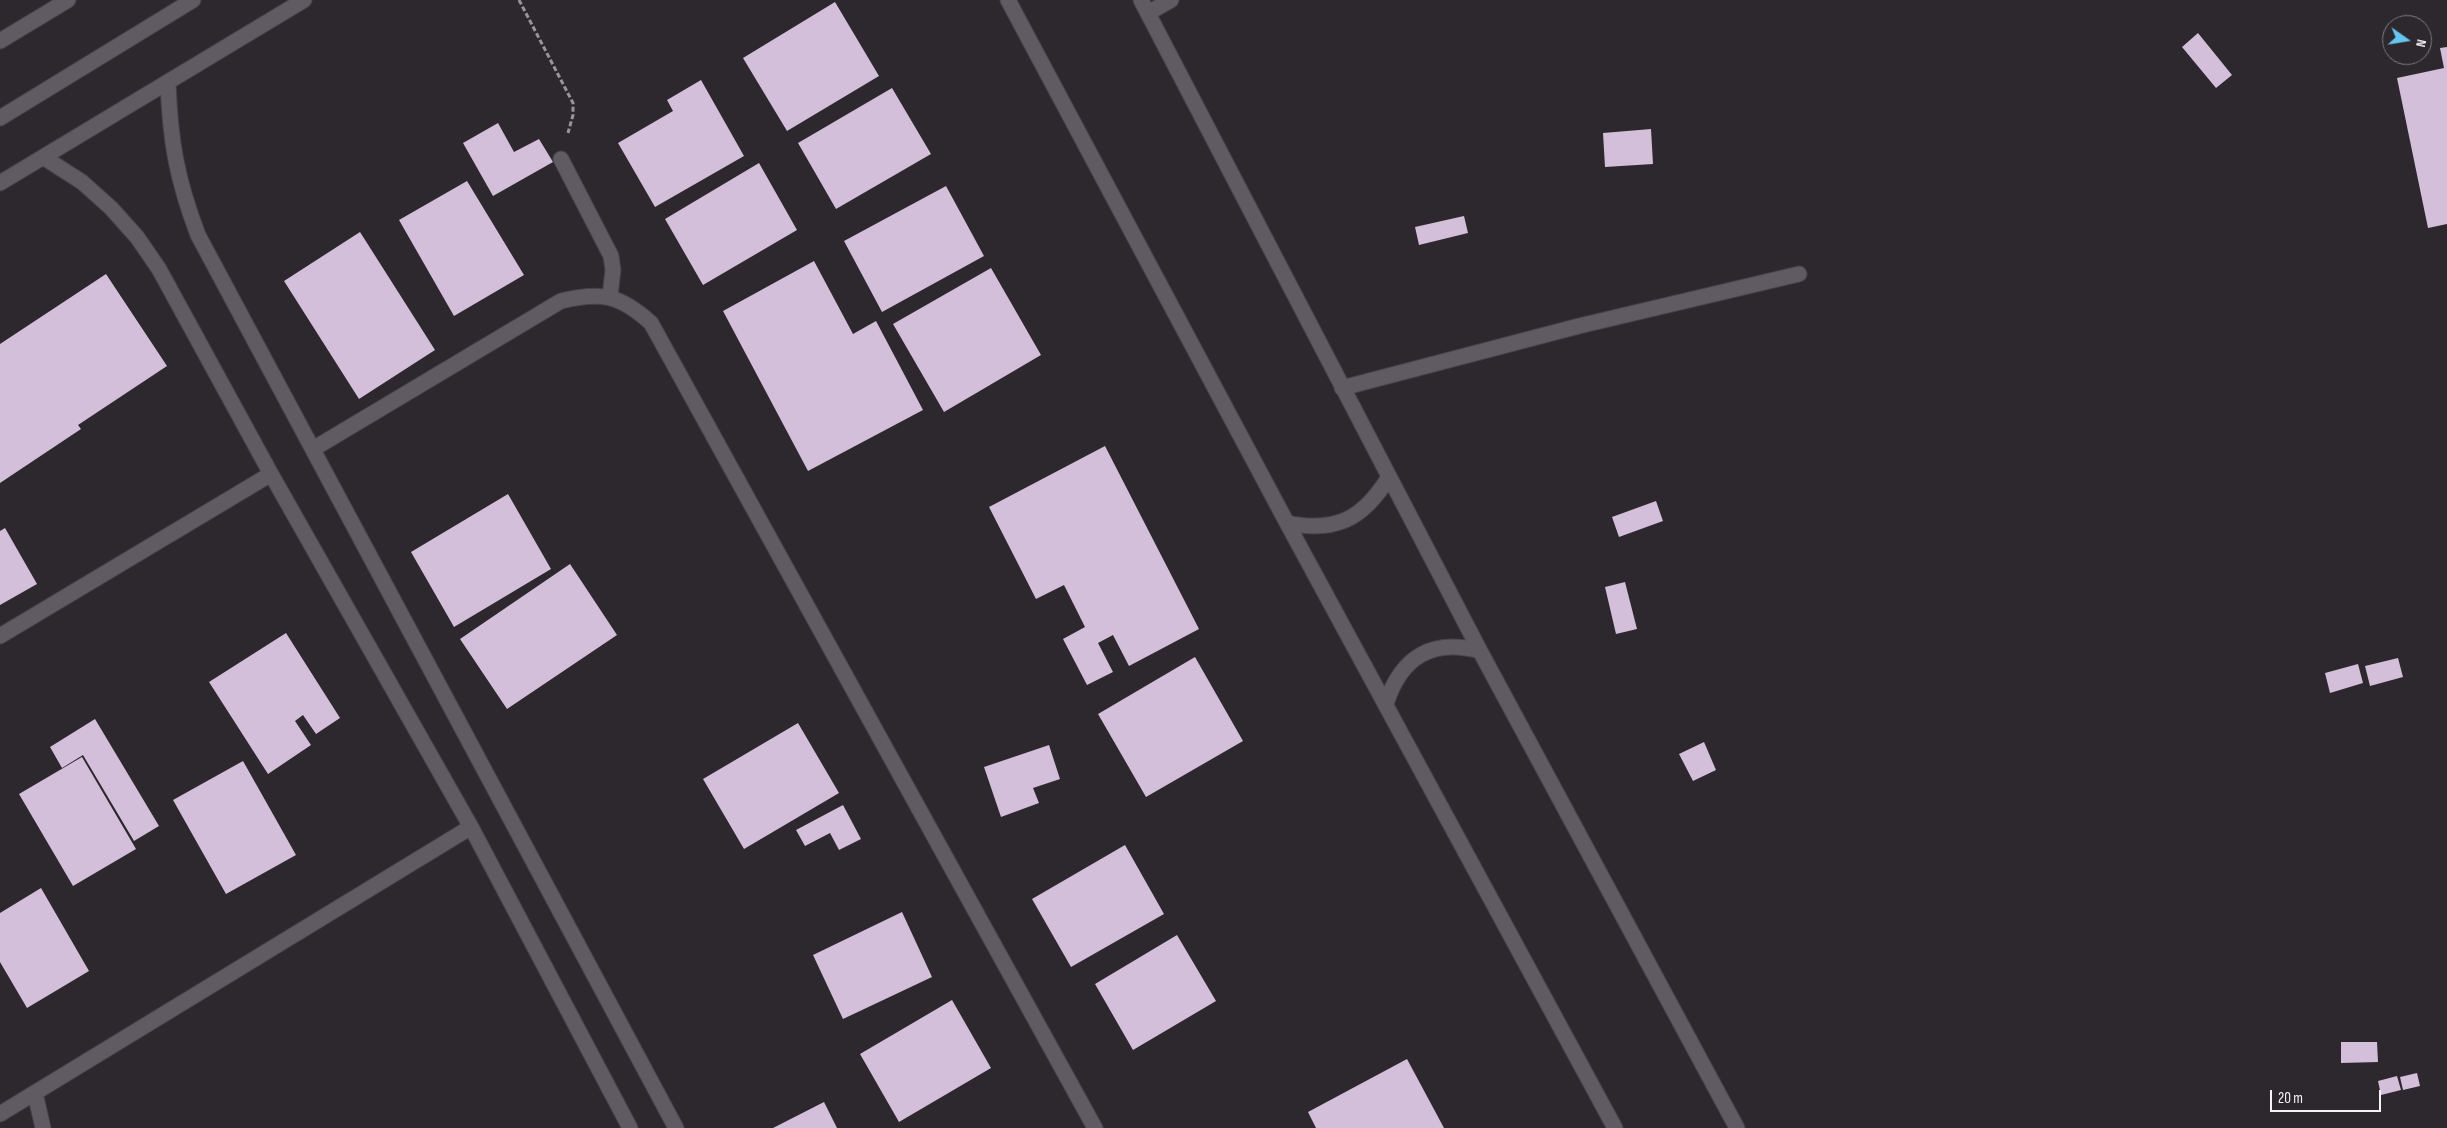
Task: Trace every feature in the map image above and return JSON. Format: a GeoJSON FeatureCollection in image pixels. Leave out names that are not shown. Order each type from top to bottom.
{"type":"FeatureCollection","features":[{"type":"Feature","properties":{"kind":"street"},"geometry":{"type":"LineString","coordinates":[[0,42],[68,0]]}},
{"type":"Feature","properties":{"kind":"street"},"geometry":{"type":"LineString","coordinates":[[0,118],[193,0]]}},
{"type":"Feature","properties":{"kind":"street"},"geometry":{"type":"LineString","coordinates":[[0,183],[304,0]]}},
{"type":"Feature","properties":{"kind":"street"},"geometry":{"type":"LineString","coordinates":[[1008,0],[1287,523],[1615,1128]]}},
{"type":"Feature","properties":{"kind":"street"},"geometry":{"type":"LineString","coordinates":[[1171,0],[1144,6],[1388,477],[1737,1128]]}},
{"type":"Feature","properties":{"kind":"street"},"geometry":{"type":"LineString","coordinates":[[168,82],[174,160],[184,198],[198,235],[676,1128]]}},
{"type":"Feature","properties":{"kind":"street"},"geometry":{"type":"LineString","coordinates":[[43,157],[82,182],[111,208],[137,237],[159,269],[271,474],[471,827],[630,1128]]}},
{"type":"Feature","properties":{"kind":"street"},"geometry":{"type":"LineString","coordinates":[[561,159],[611,256],[613,270],[610,296]]}},
{"type":"Feature","properties":{"kind":"street"},"geometry":{"type":"LineString","coordinates":[[1342,388],[1579,326],[1799,274]]}},
{"type":"Feature","properties":{"kind":"street"},"geometry":{"type":"LineString","coordinates":[[313,449],[561,300],[585,295],[610,296],[632,306],[651,323],[1094,1128]]}},
{"type":"Feature","properties":{"kind":"street"},"geometry":{"type":"LineString","coordinates":[[0,636],[271,474]]}},
{"type":"Feature","properties":{"kind":"street"},"geometry":{"type":"LineString","coordinates":[[1287,523],[1307,527],[1328,526],[1347,520],[1364,509],[1378,494],[1388,477]]}},
{"type":"Feature","properties":{"kind":"street"},"geometry":{"type":"LineString","coordinates":[[1386,704],[1392,684],[1404,667],[1420,654],[1440,648],[1460,646],[1480,651]]}},
{"type":"Feature","properties":{"kind":"street"},"geometry":{"type":"LineString","coordinates":[[0,1114],[471,827]]}},
{"type":"Feature","properties":{"kind":"street"},"geometry":{"type":"LineString","coordinates":[[35,1092],[43,1128]]}},
{"type":"Feature","properties":{"kind":"path"},"geometry":{"type":"LineString","coordinates":[[519,0],[573,103],[573,115],[561,159]]}},
{"type":"Feature","properties":{"kind":"building"},"geometry":{"type":"Polygon","coordinates":[[[835,2],[879,76],[787,131],[743,58],[835,2]]]}},
{"type":"Feature","properties":{"kind":"building"},"geometry":{"type":"Polygon","coordinates":[[[2198,33],[2232,75],[2216,88],[2182,47],[2198,33]]]}},
{"type":"Feature","properties":{"kind":"building"},"geometry":{"type":"Polygon","coordinates":[[[2447,47],[2447,224],[2428,228],[2397,78],[2444,68],[2440,48],[2447,47]]]}},
{"type":"Feature","properties":{"kind":"building"},"geometry":{"type":"Polygon","coordinates":[[[701,80],[744,156],[655,207],[618,143],[673,111],[667,100],[701,80]]]}},
{"type":"Feature","properties":{"kind":"building"},"geometry":{"type":"Polygon","coordinates":[[[892,88],[931,154],[836,209],[798,143],[892,88]]]}},
{"type":"Feature","properties":{"kind":"building"},"geometry":{"type":"Polygon","coordinates":[[[498,123],[514,152],[539,139],[553,162],[493,196],[463,143],[498,123]]]}},
{"type":"Feature","properties":{"kind":"building"},"geometry":{"type":"Polygon","coordinates":[[[1651,129],[1653,164],[1605,167],[1603,133],[1651,129]]]}},
{"type":"Feature","properties":{"kind":"building"},"geometry":{"type":"Polygon","coordinates":[[[759,163],[797,230],[703,285],[665,219],[759,163]]]}},
{"type":"Feature","properties":{"kind":"building"},"geometry":{"type":"Polygon","coordinates":[[[467,181],[524,275],[454,316],[399,220],[467,181]]]}},
{"type":"Feature","properties":{"kind":"building"},"geometry":{"type":"Polygon","coordinates":[[[946,186],[984,256],[882,312],[844,241],[946,186]]]}},
{"type":"Feature","properties":{"kind":"building"},"geometry":{"type":"Polygon","coordinates":[[[1464,216],[1468,233],[1419,245],[1415,227],[1464,216]]]}},
{"type":"Feature","properties":{"kind":"building"},"geometry":{"type":"Polygon","coordinates":[[[360,232],[435,350],[359,399],[284,281],[360,232]]]}},
{"type":"Feature","properties":{"kind":"building"},"geometry":{"type":"Polygon","coordinates":[[[814,261],[853,334],[876,321],[923,410],[808,471],[723,311],[814,261]]]}},
{"type":"Feature","properties":{"kind":"building"},"geometry":{"type":"Polygon","coordinates":[[[991,268],[1041,355],[944,412],[893,324],[991,268]]]}},
{"type":"Feature","properties":{"kind":"building"},"geometry":{"type":"Polygon","coordinates":[[[106,274],[167,366],[78,425],[81,429],[0,483],[0,344],[106,274]]]}},
{"type":"Feature","properties":{"kind":"building"},"geometry":{"type":"Polygon","coordinates":[[[1105,446],[1199,629],[1129,666],[1113,635],[1098,643],[1113,672],[1087,685],[1063,639],[1085,627],[1064,585],[1036,599],[989,507],[1105,446]]]}},
{"type":"Feature","properties":{"kind":"building"},"geometry":{"type":"Polygon","coordinates":[[[508,494],[551,569],[454,627],[411,552],[508,494]]]}},
{"type":"Feature","properties":{"kind":"building"},"geometry":{"type":"Polygon","coordinates":[[[1656,501],[1663,521],[1619,537],[1612,517],[1656,501]]]}},
{"type":"Feature","properties":{"kind":"building"},"geometry":{"type":"Polygon","coordinates":[[[5,528],[37,584],[0,605],[0,531],[5,528]]]}},
{"type":"Feature","properties":{"kind":"building"},"geometry":{"type":"Polygon","coordinates":[[[570,564],[617,635],[507,709],[460,639],[570,564]]]}},
{"type":"Feature","properties":{"kind":"building"},"geometry":{"type":"Polygon","coordinates":[[[1625,582],[1637,629],[1616,634],[1605,587],[1625,582]]]}},
{"type":"Feature","properties":{"kind":"building"},"geometry":{"type":"Polygon","coordinates":[[[286,633],[340,718],[316,734],[303,715],[295,721],[311,745],[268,774],[209,682],[286,633]]]}},
{"type":"Feature","properties":{"kind":"building"},"geometry":{"type":"Polygon","coordinates":[[[1195,657],[1243,741],[1146,797],[1098,714],[1195,657]]]}},
{"type":"Feature","properties":{"kind":"building"},"geometry":{"type":"Polygon","coordinates":[[[2398,658],[2403,677],[2370,686],[2365,666],[2398,658]]]}},
{"type":"Feature","properties":{"kind":"building"},"geometry":{"type":"Polygon","coordinates":[[[2358,664],[2363,683],[2330,693],[2325,673],[2358,664]]]}},
{"type":"Feature","properties":{"kind":"building"},"geometry":{"type":"Polygon","coordinates":[[[95,719],[159,826],[134,841],[83,755],[62,768],[50,747],[95,719]]]}},
{"type":"Feature","properties":{"kind":"building"},"geometry":{"type":"Polygon","coordinates":[[[798,723],[839,793],[744,849],[703,779],[798,723]]]}},
{"type":"Feature","properties":{"kind":"building"},"geometry":{"type":"Polygon","coordinates":[[[1704,742],[1716,770],[1693,781],[1679,754],[1704,742]]]}},
{"type":"Feature","properties":{"kind":"building"},"geometry":{"type":"Polygon","coordinates":[[[1049,745],[1060,779],[1033,788],[1039,803],[1001,817],[984,767],[1049,745]]]}},
{"type":"Feature","properties":{"kind":"building"},"geometry":{"type":"Polygon","coordinates":[[[82,757],[136,849],[73,886],[19,794],[82,757]]]}},
{"type":"Feature","properties":{"kind":"building"},"geometry":{"type":"Polygon","coordinates":[[[243,761],[296,855],[226,894],[173,800],[243,761]]]}},
{"type":"Feature","properties":{"kind":"building"},"geometry":{"type":"Polygon","coordinates":[[[843,805],[861,839],[839,850],[830,833],[805,846],[796,830],[843,805]]]}},
{"type":"Feature","properties":{"kind":"building"},"geometry":{"type":"Polygon","coordinates":[[[1125,845],[1164,914],[1071,967],[1032,899],[1125,845]]]}},
{"type":"Feature","properties":{"kind":"building"},"geometry":{"type":"Polygon","coordinates":[[[41,888],[89,971],[27,1008],[0,962],[0,913],[41,888]]]}},
{"type":"Feature","properties":{"kind":"building"},"geometry":{"type":"Polygon","coordinates":[[[902,912],[932,977],[843,1019],[813,955],[902,912]]]}},
{"type":"Feature","properties":{"kind":"building"},"geometry":{"type":"Polygon","coordinates":[[[1177,935],[1216,1001],[1133,1050],[1095,984],[1177,935]]]}},
{"type":"Feature","properties":{"kind":"building"},"geometry":{"type":"Polygon","coordinates":[[[952,1000],[991,1068],[899,1122],[860,1054],[952,1000]]]}},
{"type":"Feature","properties":{"kind":"building"},"geometry":{"type":"Polygon","coordinates":[[[2341,1042],[2377,1042],[2378,1062],[2341,1063],[2341,1042]]]}},
{"type":"Feature","properties":{"kind":"building"},"geometry":{"type":"Polygon","coordinates":[[[1407,1059],[1444,1128],[1316,1128],[1308,1112],[1407,1059]]]}},
{"type":"Feature","properties":{"kind":"building"},"geometry":{"type":"Polygon","coordinates":[[[2417,1073],[2420,1086],[2403,1090],[2400,1077],[2417,1073]]]}},
{"type":"Feature","properties":{"kind":"building"},"geometry":{"type":"Polygon","coordinates":[[[2397,1076],[2401,1090],[2381,1095],[2378,1081],[2397,1076]]]}},
{"type":"Feature","properties":{"kind":"building"},"geometry":{"type":"Polygon","coordinates":[[[824,1102],[837,1128],[773,1128],[824,1102]]]}}]}
